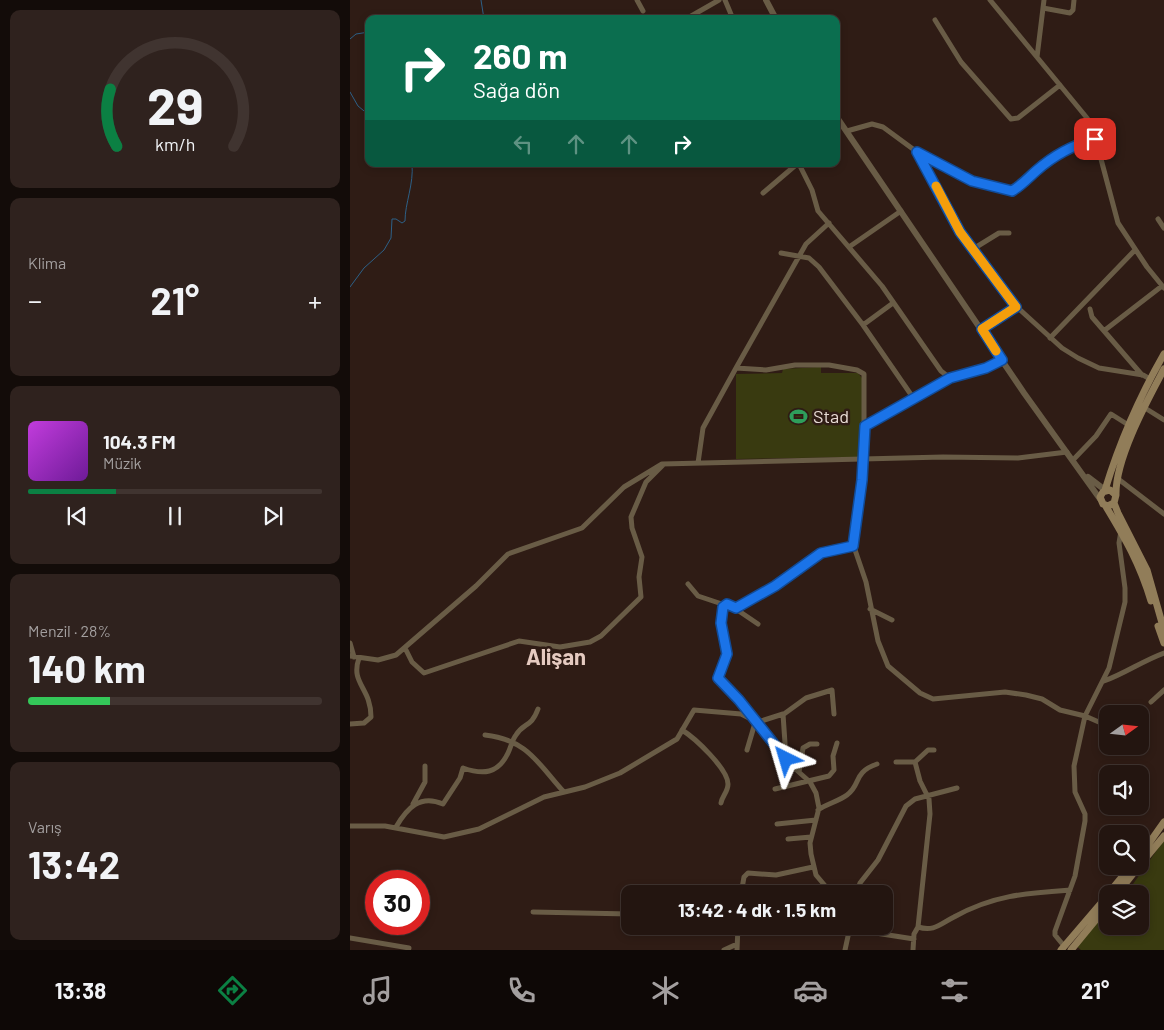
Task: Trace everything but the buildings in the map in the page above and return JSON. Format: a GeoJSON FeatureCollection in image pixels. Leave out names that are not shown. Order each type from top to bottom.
{"type":"FeatureCollection","features":[{"type":"Feature","properties":{"kind":"main road"},"geometry":{"type":"LineString","coordinates":[[1115,499],[1117,478],[1124,456],[1157,381],[1164,354]]}},
{"type":"Feature","properties":{"kind":"main road"},"geometry":{"type":"LineString","coordinates":[[1164,369],[1130,426],[1114,462],[1103,502],[1121,531],[1142,573],[1164,642]]}},
{"type":"Feature","properties":{"kind":"main road"},"geometry":{"type":"LineString","coordinates":[[1105,490],[1110,490],[1115,499],[1144,562],[1164,627]]}},
{"type":"Feature","properties":{"kind":"main road"},"geometry":{"type":"LineString","coordinates":[[1103,502],[1115,499]]}},
{"type":"Feature","properties":{"kind":"main road"},"geometry":{"type":"LineString","coordinates":[[1149,843],[1164,822]]}},
{"type":"Feature","properties":{"kind":"main road"},"geometry":{"type":"LineString","coordinates":[[1149,855],[1164,836]]}},
{"type":"Feature","properties":{"kind":"main road"},"geometry":{"type":"LineString","coordinates":[[1115,885],[1124,875]]}},
{"type":"Feature","properties":{"kind":"main road"},"geometry":{"type":"LineString","coordinates":[[1124,885],[1133,875]]}},
{"type":"Feature","properties":{"kind":"main road"},"geometry":{"type":"LineString","coordinates":[[1066,949],[1099,906]]}},
{"type":"Feature","properties":{"kind":"main road"},"geometry":{"type":"LineString","coordinates":[[1066,949],[1099,914]]}},
{"type":"Feature","properties":{"kind":"street"},"geometry":{"type":"LineString","coordinates":[[637,0],[643,12]]}},
{"type":"Feature","properties":{"kind":"street"},"geometry":{"type":"LineString","coordinates":[[693,15],[719,0]]}},
{"type":"Feature","properties":{"kind":"street"},"geometry":{"type":"LineString","coordinates":[[724,0],[731,15]]}},
{"type":"Feature","properties":{"kind":"street"},"geometry":{"type":"LineString","coordinates":[[766,0],[774,15]]}},
{"type":"Feature","properties":{"kind":"street"},"geometry":{"type":"LineString","coordinates":[[990,0],[1087,118],[1095,139],[1114,213],[1122,231],[1163,287],[1105,330]]}},
{"type":"Feature","properties":{"kind":"street"},"geometry":{"type":"LineString","coordinates":[[1037,57],[1044,0]]}},
{"type":"Feature","properties":{"kind":"street"},"geometry":{"type":"LineString","coordinates":[[1043,8],[1070,13],[1073,10],[1074,0]]}},
{"type":"Feature","properties":{"kind":"street"},"geometry":{"type":"LineString","coordinates":[[935,20],[961,62],[1010,119],[1018,118],[1060,85]]}},
{"type":"Feature","properties":{"kind":"street"},"geometry":{"type":"LineString","coordinates":[[840,122],[1002,360],[1103,502]]}},
{"type":"Feature","properties":{"kind":"street"},"geometry":{"type":"LineString","coordinates":[[846,131],[872,124],[883,127],[917,152],[972,181],[1012,191],[1023,185],[1050,160],[1074,144],[1095,139]]}},
{"type":"Feature","properties":{"kind":"street"},"geometry":{"type":"LineString","coordinates":[[917,152],[960,232],[1016,307],[1062,348],[1099,368],[1143,375],[1157,381]]}},
{"type":"Feature","properties":{"kind":"street"},"geometry":{"type":"LineString","coordinates":[[762,193],[794,167]]}},
{"type":"Feature","properties":{"kind":"street"},"geometry":{"type":"LineString","coordinates":[[800,167],[812,190],[818,211],[893,303],[936,366],[950,378]]}},
{"type":"Feature","properties":{"kind":"street"},"geometry":{"type":"LineString","coordinates":[[849,247],[901,211]]}},
{"type":"Feature","properties":{"kind":"street"},"geometry":{"type":"LineString","coordinates":[[1158,219],[1164,228]]}},
{"type":"Feature","properties":{"kind":"street"},"geometry":{"type":"LineString","coordinates":[[698,464],[703,428],[806,244],[829,223]]}},
{"type":"Feature","properties":{"kind":"street"},"geometry":{"type":"LineString","coordinates":[[974,249],[999,233],[1009,233]]}},
{"type":"Feature","properties":{"kind":"street"},"geometry":{"type":"LineString","coordinates":[[1050,338],[1135,250]]}},
{"type":"Feature","properties":{"kind":"street"},"geometry":{"type":"LineString","coordinates":[[781,253],[809,258],[819,267],[863,324],[914,399]]}},
{"type":"Feature","properties":{"kind":"street"},"geometry":{"type":"LineString","coordinates":[[863,324],[893,303]]}},
{"type":"Feature","properties":{"kind":"street"},"geometry":{"type":"LineString","coordinates":[[982,329],[1016,307]]}},
{"type":"Feature","properties":{"kind":"street"},"geometry":{"type":"LineString","coordinates":[[1090,309],[1092,317],[1143,375]]}},
{"type":"Feature","properties":{"kind":"street"},"geometry":{"type":"LineString","coordinates":[[865,426],[950,378],[986,368],[1002,360]]}},
{"type":"Feature","properties":{"kind":"street"},"geometry":{"type":"LineString","coordinates":[[736,368],[766,370],[795,365],[829,365],[861,371],[864,378],[864,460],[853,546],[866,582],[878,641],[888,666],[926,697],[939,699],[992,693],[1020,694],[1042,699],[1060,710],[1085,716],[1099,722]]}},
{"type":"Feature","properties":{"kind":"street"},"geometry":{"type":"LineString","coordinates":[[1145,408],[1164,420]]}},
{"type":"Feature","properties":{"kind":"street"},"geometry":{"type":"LineString","coordinates":[[1075,463],[1111,414],[1130,426]]}},
{"type":"Feature","properties":{"kind":"street"},"geometry":{"type":"LineString","coordinates":[[355,657],[383,660],[405,648],[482,582],[508,554],[582,528],[624,487],[650,470],[664,464],[864,460],[944,456],[1018,458],[1067,452]]}},
{"type":"Feature","properties":{"kind":"street"},"geometry":{"type":"LineString","coordinates":[[1075,463],[1105,490]]}},
{"type":"Feature","properties":{"kind":"street"},"geometry":{"type":"LineString","coordinates":[[405,648],[419,670],[424,673],[519,640],[560,647],[597,639],[641,597],[639,577],[642,557],[632,528],[631,517],[646,482],[664,464]]}},
{"type":"Feature","properties":{"kind":"street"},"geometry":{"type":"LineString","coordinates":[[1117,478],[1164,514]]}},
{"type":"Feature","properties":{"kind":"street"},"geometry":{"type":"LineString","coordinates":[[1115,499],[1121,488],[1128,486]]}},
{"type":"Feature","properties":{"kind":"street"},"geometry":{"type":"LineString","coordinates":[[1066,949],[1055,935],[1055,931],[1076,871],[1086,821],[1085,814],[1076,796],[1073,778],[1077,747],[1085,716],[1104,681],[1113,656],[1125,595],[1119,543],[1121,531]]}},
{"type":"Feature","properties":{"kind":"street"},"geometry":{"type":"LineString","coordinates":[[736,608],[775,586],[821,553],[853,546]]}},
{"type":"Feature","properties":{"kind":"street"},"geometry":{"type":"LineString","coordinates":[[688,584],[698,596],[736,608],[758,624]]}},
{"type":"Feature","properties":{"kind":"street"},"geometry":{"type":"LineString","coordinates":[[725,605],[721,619],[727,654],[718,678],[739,700],[786,759],[810,782],[816,794],[818,810],[810,848],[816,875],[824,885]]}},
{"type":"Feature","properties":{"kind":"street"},"geometry":{"type":"LineString","coordinates":[[870,609],[892,620]]}},
{"type":"Feature","properties":{"kind":"street"},"geometry":{"type":"LineString","coordinates":[[350,643],[355,657],[352,676],[355,684],[366,696],[371,717],[364,723],[350,724]]}},
{"type":"Feature","properties":{"kind":"street"},"geometry":{"type":"LineString","coordinates":[[1104,681],[1125,674],[1147,660],[1164,653]]}},
{"type":"Feature","properties":{"kind":"street"},"geometry":{"type":"LineString","coordinates":[[350,826],[396,827],[436,837],[458,835],[491,825],[534,802],[562,791],[585,787],[616,775],[673,742],[692,712],[696,709],[741,714],[754,721],[784,714],[806,698],[832,690],[834,714]]}},
{"type":"Feature","properties":{"kind":"street"},"geometry":{"type":"LineString","coordinates":[[1151,702],[1164,690]]}},
{"type":"Feature","properties":{"kind":"street"},"geometry":{"type":"LineString","coordinates":[[413,805],[430,799],[443,804],[463,768],[479,774],[491,772],[506,758],[516,734],[534,720],[538,709]]}},
{"type":"Feature","properties":{"kind":"street"},"geometry":{"type":"LineString","coordinates":[[784,714],[786,759]]}},
{"type":"Feature","properties":{"kind":"street"},"geometry":{"type":"LineString","coordinates":[[747,750],[754,721]]}},
{"type":"Feature","properties":{"kind":"street"},"geometry":{"type":"LineString","coordinates":[[682,730],[700,743],[726,776],[727,790],[721,803]]}},
{"type":"Feature","properties":{"kind":"street"},"geometry":{"type":"LineString","coordinates":[[485,736],[513,741],[532,756],[562,791]]}},
{"type":"Feature","properties":{"kind":"street"},"geometry":{"type":"LineString","coordinates":[[775,789],[826,778],[833,772],[833,756],[837,743]]}},
{"type":"Feature","properties":{"kind":"street"},"geometry":{"type":"LineString","coordinates":[[799,772],[803,748],[810,744],[817,744]]}},
{"type":"Feature","properties":{"kind":"street"},"geometry":{"type":"LineString","coordinates":[[896,762],[916,762],[928,750],[934,750]]}},
{"type":"Feature","properties":{"kind":"street"},"geometry":{"type":"LineString","coordinates":[[913,950],[918,928],[930,825],[928,796],[920,781],[916,762]]}},
{"type":"Feature","properties":{"kind":"street"},"geometry":{"type":"LineString","coordinates":[[818,810],[848,795],[854,788],[859,774],[877,764]]}},
{"type":"Feature","properties":{"kind":"street"},"geometry":{"type":"LineString","coordinates":[[396,827],[413,805],[425,782],[425,766]]}},
{"type":"Feature","properties":{"kind":"street"},"geometry":{"type":"LineString","coordinates":[[859,885],[887,843],[900,813],[910,802],[957,788]]}},
{"type":"Feature","properties":{"kind":"street"},"geometry":{"type":"LineString","coordinates":[[777,824],[816,820]]}},
{"type":"Feature","properties":{"kind":"street"},"geometry":{"type":"LineString","coordinates":[[788,839],[811,837]]}},
{"type":"Feature","properties":{"kind":"street"},"geometry":{"type":"LineString","coordinates":[[743,885],[744,877],[748,873],[776,875],[813,867]]}},
{"type":"Feature","properties":{"kind":"street"},"geometry":{"type":"LineString","coordinates":[[918,928],[935,928],[954,917],[1012,894],[1070,890]]}},
{"type":"Feature","properties":{"kind":"street"},"geometry":{"type":"LineString","coordinates":[[533,912],[621,914]]}},
{"type":"Feature","properties":{"kind":"street"},"geometry":{"type":"LineString","coordinates":[[845,950],[848,935]]}},
{"type":"Feature","properties":{"kind":"street"},"geometry":{"type":"LineString","coordinates":[[891,935],[914,939]]}},
{"type":"Feature","properties":{"kind":"street"},"geometry":{"type":"LineString","coordinates":[[350,938],[409,948]]}},
{"type":"Feature","properties":{"kind":"street"},"geometry":{"type":"LineString","coordinates":[[724,950],[737,947]]}},
{"type":"Feature","properties":{"kind":"shaded area","name":"Stad"},"geometry":{"type":"Polygon","coordinates":[[[821,367],[821,373],[858,373],[862,378],[862,457],[736,459],[736,374],[782,373],[783,369],[821,367]]]}},
{"type":"Feature","properties":{"kind":"shaded area"},"geometry":{"type":"Polygon","coordinates":[[[1164,840],[1164,950],[1081,950],[1075,945],[1099,920],[1099,935],[1149,935],[1149,885],[1132,885],[1139,875],[1149,875],[1149,861],[1164,840]]]}},
{"type":"Feature","properties":{"kind":"waterway"},"geometry":{"type":"LineString","coordinates":[[481,0],[483,15]]}},
{"type":"Feature","properties":{"kind":"waterway"},"geometry":{"type":"LineString","coordinates":[[350,39],[356,34],[365,33]]}},
{"type":"Feature","properties":{"kind":"waterway"},"geometry":{"type":"LineString","coordinates":[[350,92],[358,106],[365,112]]}},
{"type":"Feature","properties":{"kind":"waterway"},"geometry":{"type":"LineString","coordinates":[[350,287],[364,268],[384,250],[391,238],[392,219],[402,223],[405,221],[412,179],[412,167]]}},
{"type":"Feature","properties":{"kind":"slow traffic"},"geometry":{"type":"LineString","coordinates":[[936,186],[960,232],[1016,307],[982,329],[996,351]]}},
{"type":"Feature","properties":{"kind":"place","name":"Stad"},"geometry":{"type":"Point","coordinates":[799,417]}},
{"type":"Feature","properties":{"kind":"district","name":"Alişan"},"geometry":{"type":"Point","coordinates":[556,657]}},
{"type":"Feature","properties":{"kind":"route"},"geometry":{"type":"LineString","coordinates":[[786,759],[753,720],[745,707],[718,678],[727,654],[721,623],[723,607],[727,604],[736,608],[780,583],[800,566],[821,553],[853,546],[862,480],[865,426],[950,378],[986,368],[1002,360],[982,329],[1016,307],[960,232],[926,164],[917,152],[972,181],[1012,191],[1023,185],[1035,172],[1074,144],[1095,139]]}}]}
